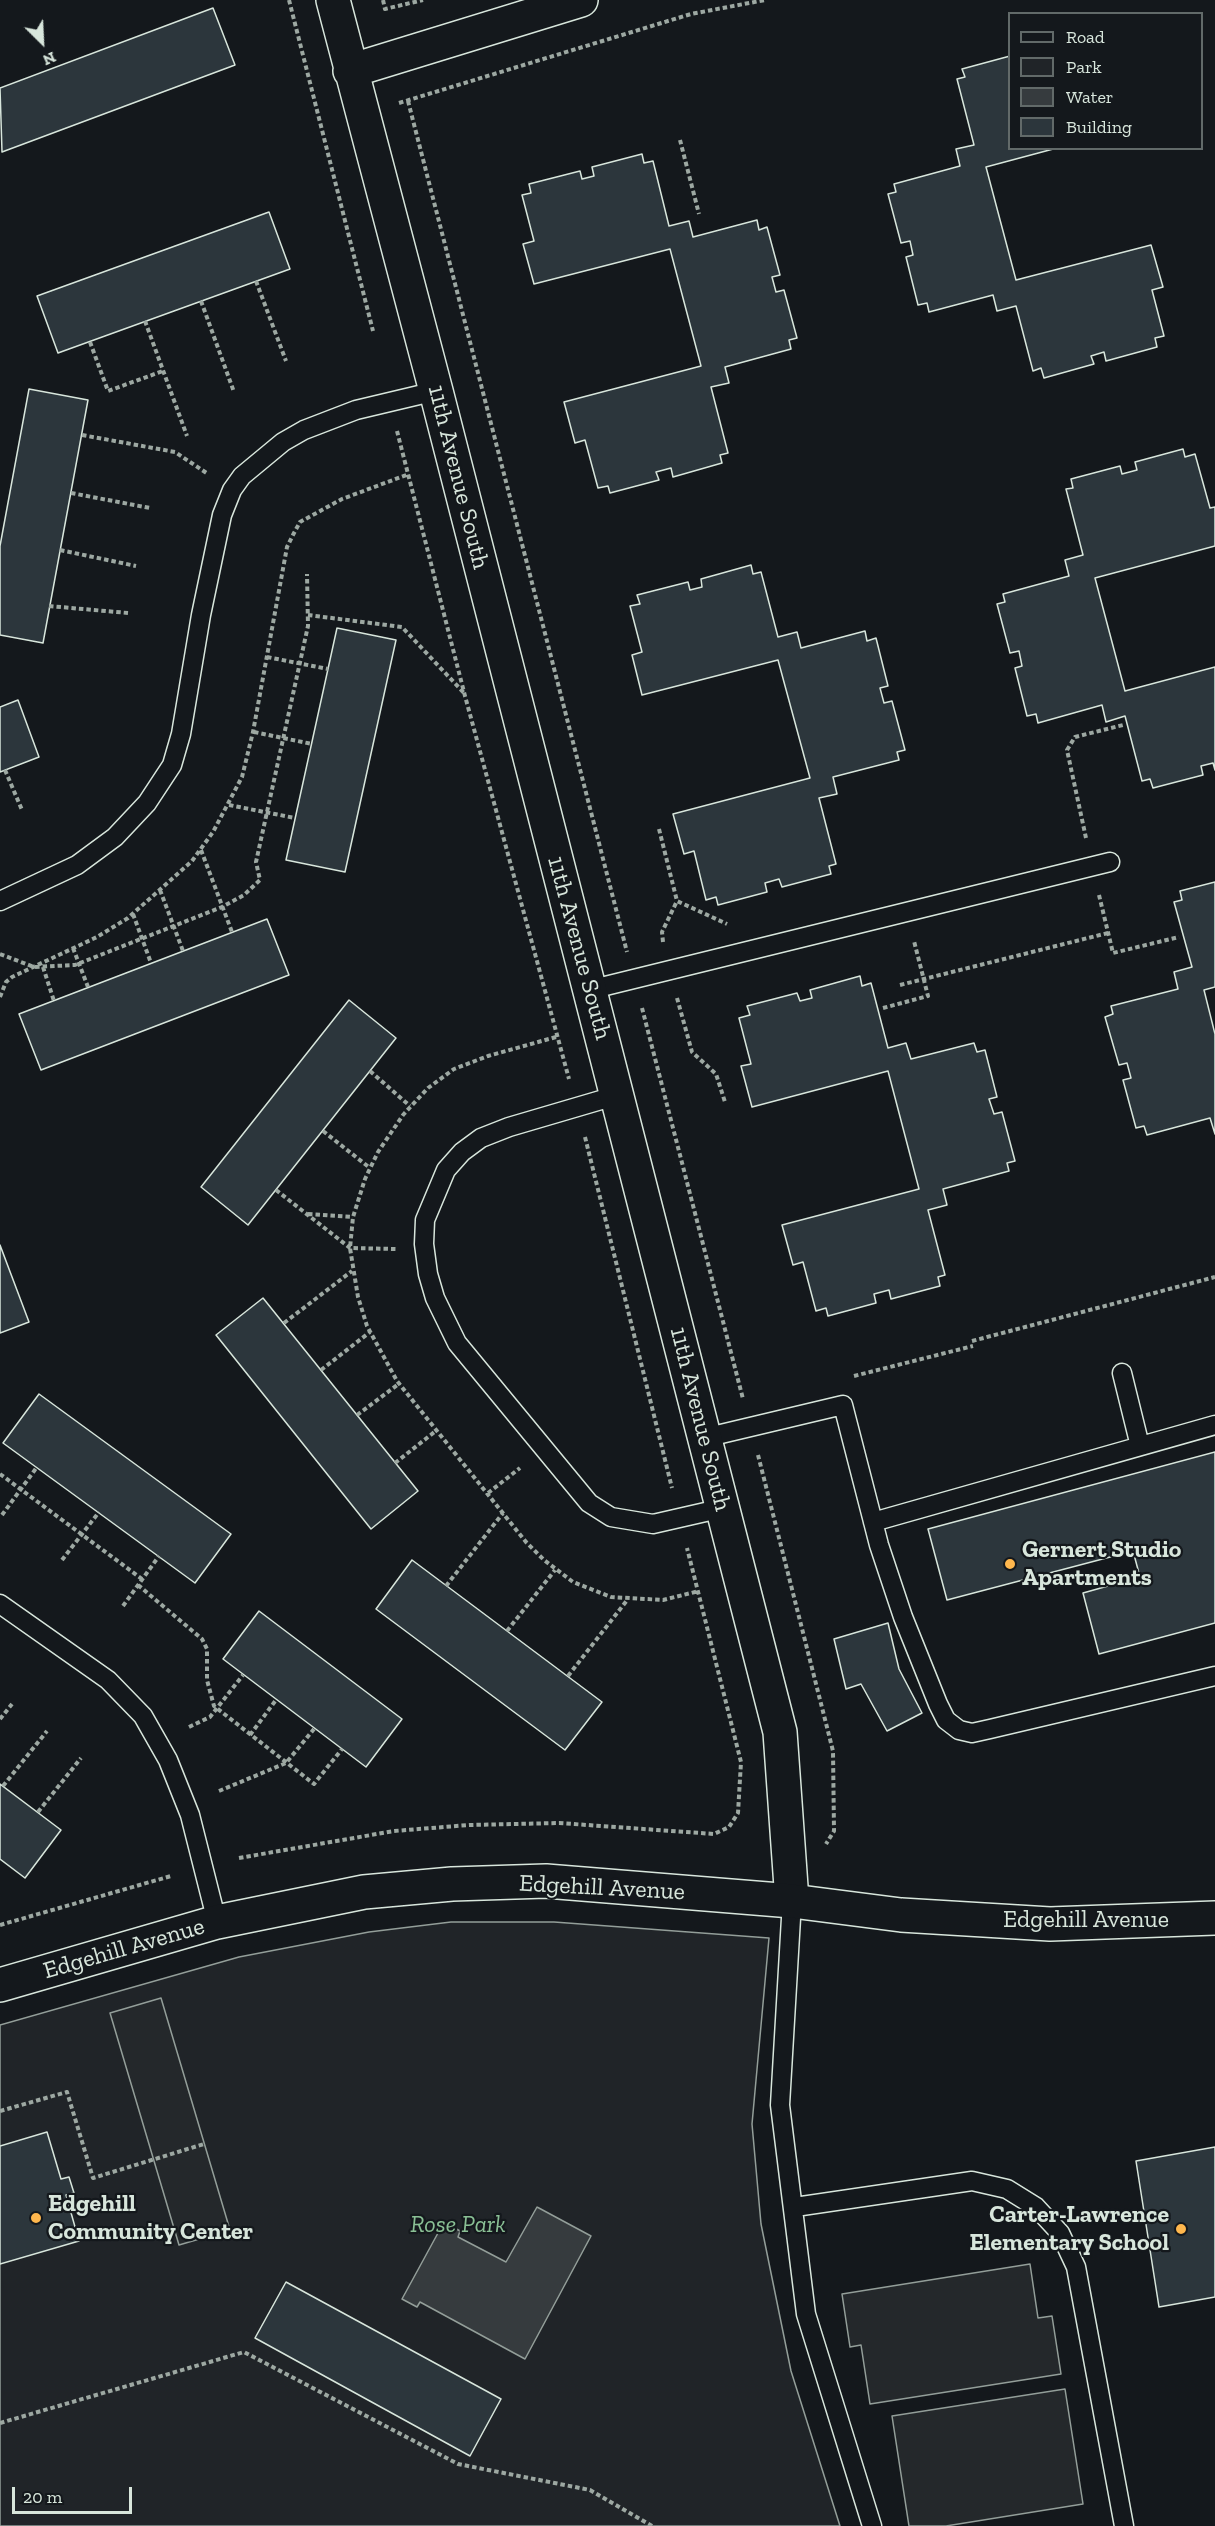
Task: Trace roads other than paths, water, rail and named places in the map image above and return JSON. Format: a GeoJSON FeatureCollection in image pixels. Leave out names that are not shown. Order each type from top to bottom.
{"type":"FeatureCollection","features":[{"type":"Feature","properties":{"kind":"street","name":"11th Avenue South"},"geometry":{"type":"LineString","coordinates":[[333,0],[618,1095],[780,1732],[792,1901]]}},
{"type":"Feature","properties":{"kind":"street"},"geometry":{"type":"LineString","coordinates":[[350,71],[581,0]]}},
{"type":"Feature","properties":{"kind":"street","name":"Edgehill Avenue"},"geometry":{"type":"LineString","coordinates":[[0,1985],[217,1922],[364,1892],[452,1884],[546,1881],[792,1901],[901,1915],[1050,1924],[1215,1918]]}},
{"type":"Feature","properties":{"kind":"lane"},"geometry":{"type":"LineString","coordinates":[[0,901],[76,864],[115,837],[147,803],[172,765],[181,734],[201,615],[222,515],[232,490],[255,464],[304,430],[356,410],[436,391]]}},
{"type":"Feature","properties":{"kind":"lane"},"geometry":{"type":"LineString","coordinates":[[589,990],[1110,862]]}},
{"type":"Feature","properties":{"kind":"lane"},"geometry":{"type":"LineString","coordinates":[[618,1095],[509,1127],[482,1138],[462,1152],[446,1170],[425,1220],[425,1249],[435,1298],[457,1343],[589,1503],[611,1517],[653,1524],[723,1508]]}},
{"type":"Feature","properties":{"kind":"lane"},"geometry":{"type":"LineString","coordinates":[[1122,1373],[1140,1446]]}},
{"type":"Feature","properties":{"kind":"lane"},"geometry":{"type":"LineString","coordinates":[[704,1438],[843,1405],[873,1522],[921,1666],[946,1720],[959,1730],[972,1733],[1215,1676]]}},
{"type":"Feature","properties":{"kind":"lane"},"geometry":{"type":"LineString","coordinates":[[873,1522],[1215,1425]]}},
{"type":"Feature","properties":{"kind":"lane"},"geometry":{"type":"LineString","coordinates":[[0,1604],[108,1680],[143,1716],[168,1760],[190,1815],[217,1922]]}},
{"type":"Feature","properties":{"kind":"lane"},"geometry":{"type":"LineString","coordinates":[[792,1901],[780,2105],[795,2206],[806,2314],[872,2526]]}},
{"type":"Feature","properties":{"kind":"lane"},"geometry":{"type":"LineString","coordinates":[[795,2206],[972,2181],[1007,2189],[1036,2207],[1060,2233],[1076,2267],[1124,2526]]}},
{"type":"Feature","properties":{"kind":"water"},"geometry":{"type":"Polygon","coordinates":[[[537,2207],[591,2236],[525,2359],[420,2302],[417,2307],[402,2299],[444,2222],[460,2231],[458,2237],[506,2262],[537,2207]]]}},
{"type":"Feature","properties":{"kind":"place","name":"Gernert Studio Apartments"},"geometry":{"type":"Point","coordinates":[1010,1564]}},
{"type":"Feature","properties":{"kind":"place","name":"Edgehill Community Center"},"geometry":{"type":"Point","coordinates":[36,2218]}},
{"type":"Feature","properties":{"kind":"place","name":"Carter-Lawrence Elementary School"},"geometry":{"type":"Point","coordinates":[1181,2229]}},
{"type":"Feature","properties":{"kind":"park label","name":"Rose Park"},"geometry":{"type":"Point","coordinates":[458,2225]}}]}
